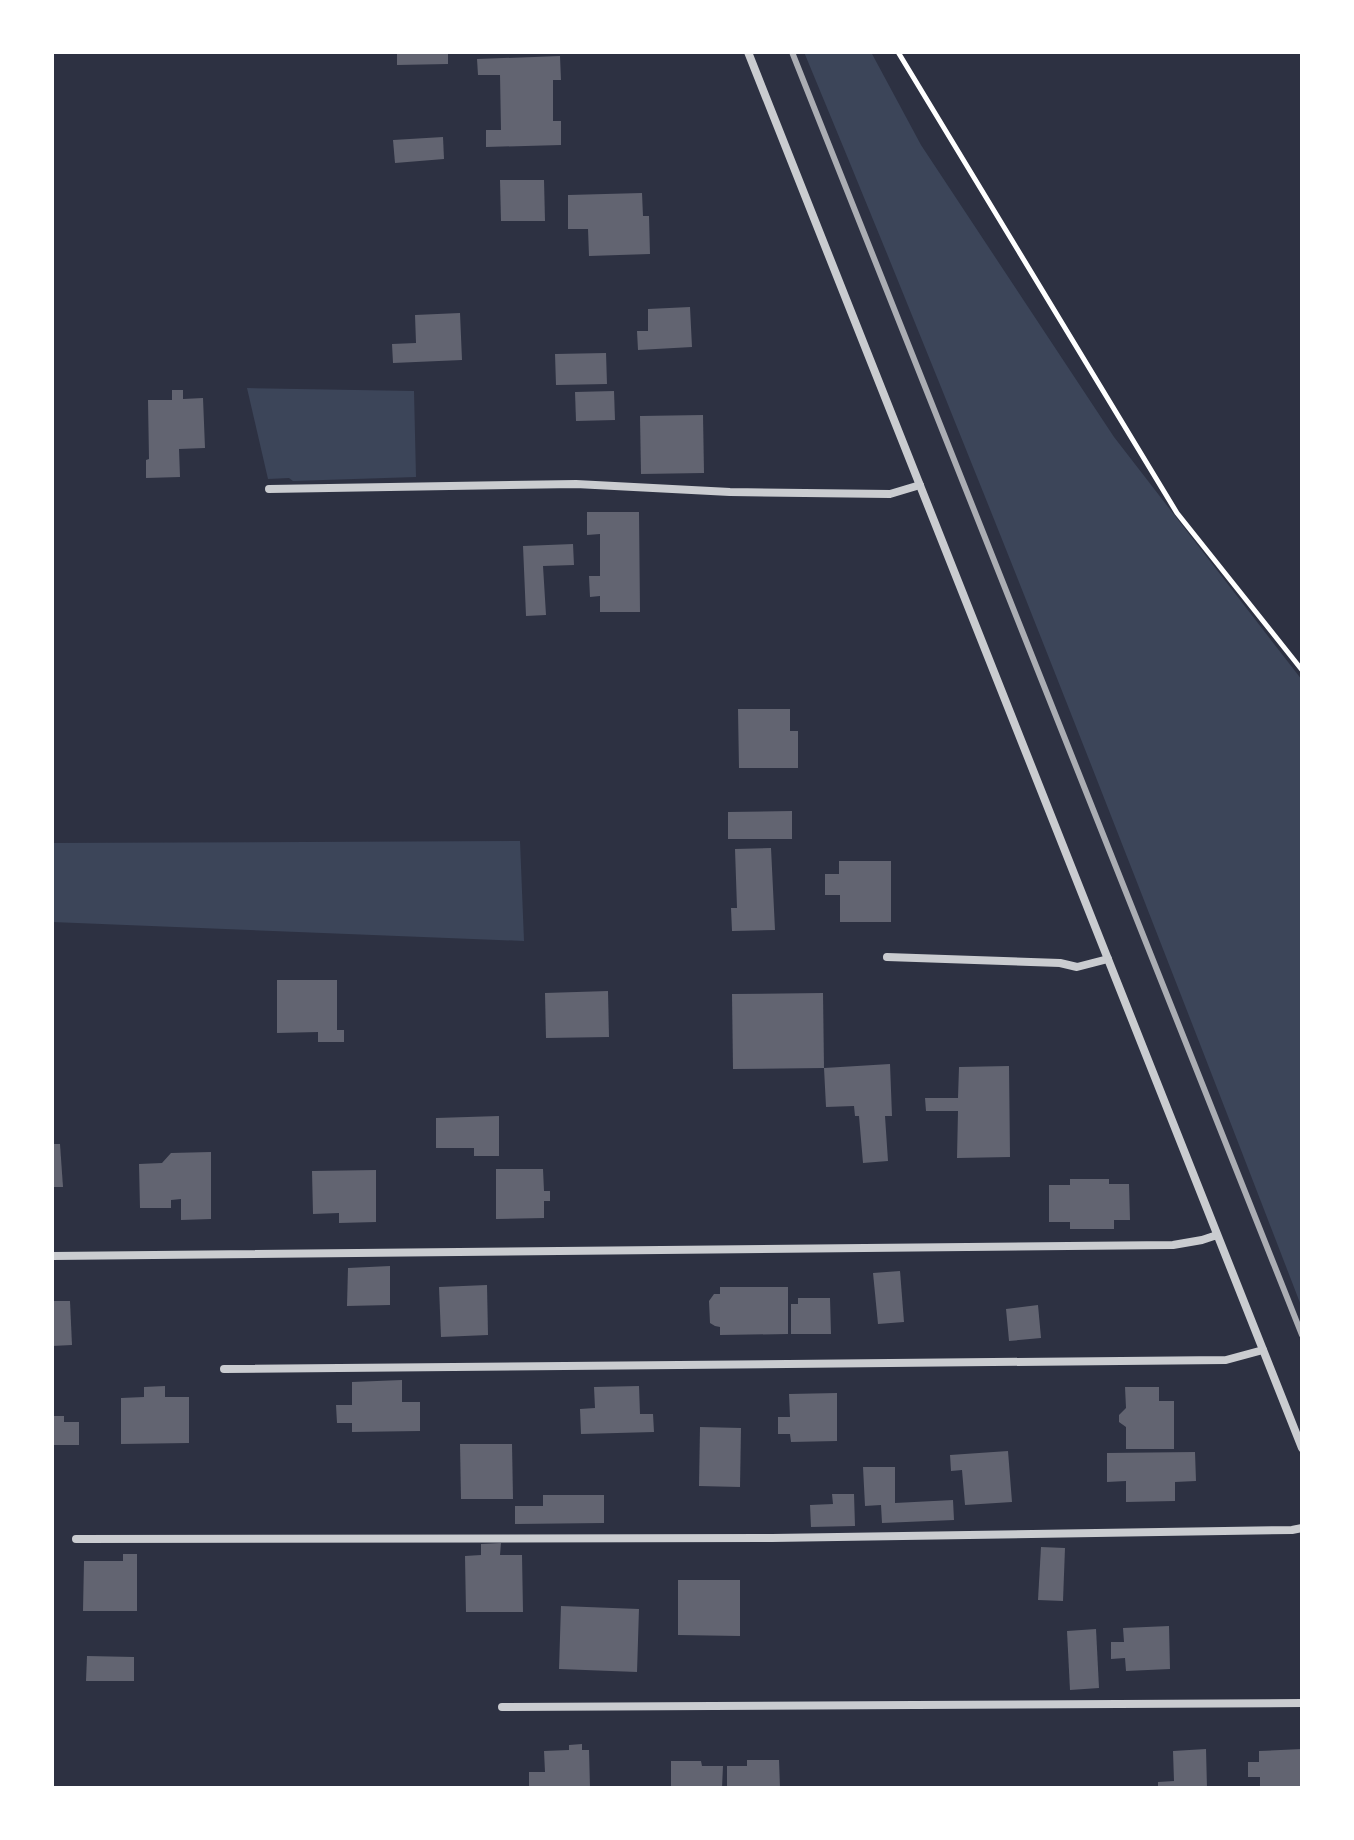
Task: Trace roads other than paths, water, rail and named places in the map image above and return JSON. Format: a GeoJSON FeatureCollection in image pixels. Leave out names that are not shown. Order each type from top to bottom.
{"type":"FeatureCollection","features":[{"type":"Feature","properties":{"kind":"street"},"geometry":{"type":"LineString","coordinates":[[748,52],[1302,1448]]}},
{"type":"Feature","properties":{"kind":"street"},"geometry":{"type":"LineString","coordinates":[[269,489],[576,484],[730,492],[890,494],[920,485]]}},
{"type":"Feature","properties":{"kind":"street"},"geometry":{"type":"LineString","coordinates":[[887,957],[1060,963],[1077,967],[1108,959]]}},
{"type":"Feature","properties":{"kind":"street"},"geometry":{"type":"LineString","coordinates":[[52,1256],[1173,1245],[1217,1235]]}},
{"type":"Feature","properties":{"kind":"street"},"geometry":{"type":"LineString","coordinates":[[224,1369],[1226,1360],[1263,1350]]}},
{"type":"Feature","properties":{"kind":"street"},"geometry":{"type":"LineString","coordinates":[[76,1539],[772,1538],[1302,1528]]}},
{"type":"Feature","properties":{"kind":"street"},"geometry":{"type":"LineString","coordinates":[[502,1707],[1302,1703]]}},
{"type":"Feature","properties":{"kind":"railway"},"geometry":{"type":"LineString","coordinates":[[792,52],[1302,1335]]}}]}
